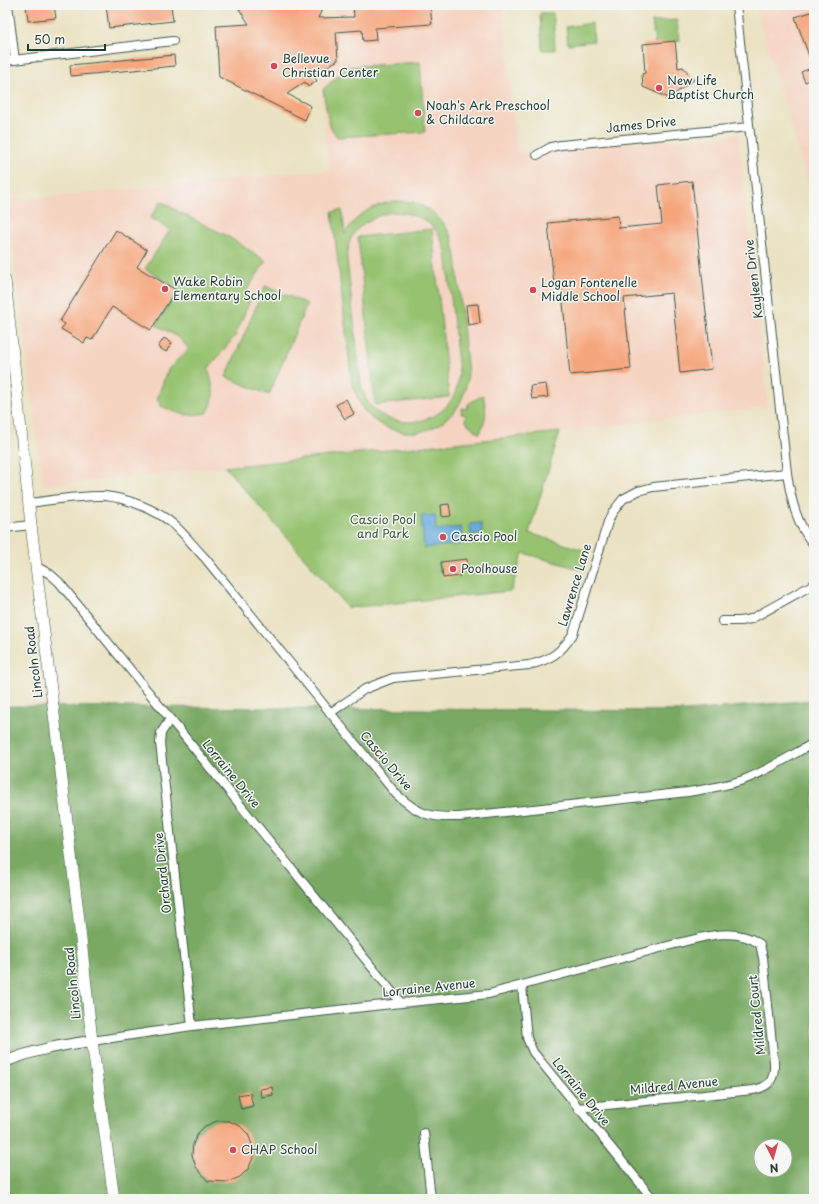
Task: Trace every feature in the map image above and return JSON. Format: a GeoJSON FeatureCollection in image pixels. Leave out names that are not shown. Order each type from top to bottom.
{"type":"FeatureCollection","features":[{"type":"Feature","properties":{"kind":"main road","name":"Lincoln Road"},"geometry":{"type":"LineString","coordinates":[[5,280],[8,341],[29,503],[92,1041],[114,1199]]}},
{"type":"Feature","properties":{"kind":"street"},"geometry":{"type":"LineString","coordinates":[[8,5],[15,60]]}},
{"type":"Feature","properties":{"kind":"street","name":"Kayleen Drive"},"geometry":{"type":"LineString","coordinates":[[736,5],[787,473],[794,508],[799,523],[814,545]]}},
{"type":"Feature","properties":{"kind":"street"},"geometry":{"type":"LineString","coordinates":[[5,62],[173,41]]}},
{"type":"Feature","properties":{"kind":"street","name":"James Drive"},"geometry":{"type":"LineString","coordinates":[[538,155],[551,146],[749,127]]}},
{"type":"Feature","properties":{"kind":"street","name":"Lawrence Lane"},"geometry":{"type":"LineString","coordinates":[[330,713],[366,689],[393,678],[529,664],[548,659],[555,654],[563,648],[573,634],[608,522],[623,499],[630,494],[653,487],[787,473]]}},
{"type":"Feature","properties":{"kind":"street","name":"Cascio Drive"},"geometry":{"type":"LineString","coordinates":[[29,503],[70,498],[106,496],[150,509],[173,524],[205,558],[330,713],[401,798],[416,810],[428,815],[442,818],[709,789],[727,785],[763,771],[814,743]]}},
{"type":"Feature","properties":{"kind":"street"},"geometry":{"type":"LineString","coordinates":[[5,528],[31,525]]}},
{"type":"Feature","properties":{"kind":"street","name":"Lorraine Drive"},"geometry":{"type":"LineString","coordinates":[[36,567],[50,574],[59,582],[401,1003]]}},
{"type":"Feature","properties":{"kind":"street"},"geometry":{"type":"LineString","coordinates":[[722,621],[740,621],[751,619],[814,584]]}},
{"type":"Feature","properties":{"kind":"street","name":"Orchard Drive"},"geometry":{"type":"LineString","coordinates":[[170,719],[161,733],[160,743],[192,1026]]}},
{"type":"Feature","properties":{"kind":"street","name":"Lorraine Avenue"},"geometry":{"type":"LineString","coordinates":[[92,1041],[192,1026],[490,994],[570,971],[695,939],[729,934],[747,937],[760,944]]}},
{"type":"Feature","properties":{"kind":"street","name":"Mildred Court"},"geometry":{"type":"LineString","coordinates":[[760,944],[763,958],[774,1062],[774,1070],[770,1082]]}},
{"type":"Feature","properties":{"kind":"street","name":"Lorraine Drive"},"geometry":{"type":"LineString","coordinates":[[522,986],[527,1038],[533,1052],[653,1199]]}},
{"type":"Feature","properties":{"kind":"street"},"geometry":{"type":"LineString","coordinates":[[5,1062],[43,1049],[92,1041]]}},
{"type":"Feature","properties":{"kind":"street","name":"Mildred Avenue"},"geometry":{"type":"LineString","coordinates":[[578,1108],[762,1089],[770,1082]]}},
{"type":"Feature","properties":{"kind":"street"},"geometry":{"type":"LineString","coordinates":[[424,1133],[431,1199]]}},
{"type":"Feature","properties":{"kind":"shaded area"},"geometry":{"type":"Polygon","coordinates":[[[334,5],[503,5],[517,153],[738,134],[768,407],[560,432],[43,486],[7,201],[329,170],[319,72],[338,60],[334,5]]]}},
{"type":"Feature","properties":{"kind":"shaded area"},"geometry":{"type":"Polygon","coordinates":[[[755,5],[814,5],[814,203],[808,183],[755,5]]]}},
{"type":"Feature","properties":{"kind":"green space"},"geometry":{"type":"Polygon","coordinates":[[[540,13],[553,13],[555,50],[542,50],[540,13]]]}},
{"type":"Feature","properties":{"kind":"green space"},"geometry":{"type":"Polygon","coordinates":[[[677,20],[679,41],[655,43],[652,22],[677,20]]]}},
{"type":"Feature","properties":{"kind":"green space"},"geometry":{"type":"Polygon","coordinates":[[[592,23],[594,41],[568,44],[566,27],[592,23]]]}},
{"type":"Feature","properties":{"kind":"green space"},"geometry":{"type":"Polygon","coordinates":[[[420,62],[425,132],[337,137],[329,125],[323,89],[348,67],[420,62]]]}},
{"type":"Feature","properties":{"kind":"green space"},"geometry":{"type":"Polygon","coordinates":[[[161,201],[181,213],[229,237],[266,261],[247,290],[252,296],[235,336],[208,369],[213,386],[213,397],[207,413],[188,415],[179,413],[161,406],[157,399],[170,367],[189,349],[178,337],[156,325],[178,289],[145,269],[170,230],[150,218],[161,201]]]}},
{"type":"Feature","properties":{"kind":"green space"},"geometry":{"type":"Polygon","coordinates":[[[394,201],[413,202],[430,210],[443,222],[452,238],[456,257],[468,374],[464,392],[455,411],[440,424],[420,432],[399,431],[379,424],[370,417],[359,401],[352,383],[332,212],[342,210],[345,234],[360,216],[372,208],[394,201]],[[390,212],[384,214],[372,219],[360,227],[349,243],[347,259],[363,392],[373,409],[383,416],[407,422],[419,421],[442,411],[454,395],[459,373],[446,251],[442,241],[432,226],[418,217],[390,212]]]}},
{"type":"Feature","properties":{"kind":"green space"},"geometry":{"type":"Polygon","coordinates":[[[432,229],[449,397],[375,405],[358,237],[432,229]]]}},
{"type":"Feature","properties":{"kind":"green space"},"geometry":{"type":"Polygon","coordinates":[[[265,286],[307,304],[269,395],[226,377],[265,286]]]}},
{"type":"Feature","properties":{"kind":"green space"},"geometry":{"type":"Polygon","coordinates":[[[483,395],[486,415],[484,424],[479,434],[465,421],[466,415],[461,414],[462,408],[467,409],[468,404],[483,395]]]}},
{"type":"Feature","properties":{"kind":"green space","name":"Cascio Pool and Park"},"geometry":{"type":"Polygon","coordinates":[[[560,432],[529,533],[590,552],[583,570],[523,553],[511,591],[348,608],[225,467],[560,432]]]}},
{"type":"Feature","properties":{"kind":"green space"},"geometry":{"type":"Polygon","coordinates":[[[814,700],[814,1199],[5,1199],[5,706],[686,711],[814,700]]]}},
{"type":"Feature","properties":{"kind":"water","name":"Cascio Pool"},"geometry":{"type":"Polygon","coordinates":[[[435,515],[436,530],[461,527],[463,544],[424,548],[421,516],[435,515]]]}},
{"type":"Feature","properties":{"kind":"water"},"geometry":{"type":"Polygon","coordinates":[[[481,523],[482,533],[471,535],[470,524],[481,523]]]}},
{"type":"Feature","properties":{"kind":"building"},"geometry":{"type":"Polygon","coordinates":[[[26,5],[54,5],[56,18],[28,21],[26,5]]]}},
{"type":"Feature","properties":{"kind":"building"},"geometry":{"type":"Polygon","coordinates":[[[106,5],[171,5],[173,21],[109,28],[106,5]]]}},
{"type":"Feature","properties":{"kind":"building","name":"Bellevue Christian Center"},"geometry":{"type":"Polygon","coordinates":[[[245,5],[324,5],[318,18],[354,17],[353,5],[430,5],[432,24],[375,28],[376,40],[363,41],[362,30],[336,32],[338,60],[313,75],[317,81],[308,87],[305,82],[287,94],[311,106],[305,120],[219,77],[216,26],[249,24],[239,9],[245,5]]]}},
{"type":"Feature","properties":{"kind":"building"},"geometry":{"type":"Polygon","coordinates":[[[814,11],[814,66],[813,67],[795,17],[814,11]]]}},
{"type":"Feature","properties":{"kind":"building"},"geometry":{"type":"Polygon","coordinates":[[[675,41],[678,68],[683,67],[694,80],[669,98],[643,87],[642,74],[645,73],[643,44],[675,41]]]}},
{"type":"Feature","properties":{"kind":"building"},"geometry":{"type":"Polygon","coordinates":[[[174,55],[175,66],[71,76],[70,65],[174,55]]]}},
{"type":"Feature","properties":{"kind":"building"},"geometry":{"type":"Polygon","coordinates":[[[814,67],[814,78],[805,82],[801,72],[814,67]]]}},
{"type":"Feature","properties":{"kind":"building","name":"Logan Fontenelle Middle School"},"geometry":{"type":"Polygon","coordinates":[[[692,181],[712,369],[680,373],[672,293],[624,298],[631,369],[570,375],[561,283],[554,284],[548,223],[618,216],[619,228],[662,224],[658,185],[692,181]]]}},
{"type":"Feature","properties":{"kind":"building"},"geometry":{"type":"Polygon","coordinates":[[[116,230],[147,250],[137,267],[176,290],[151,330],[112,307],[92,340],[87,338],[84,343],[61,329],[65,324],[60,321],[116,230]]]}},
{"type":"Feature","properties":{"kind":"building"},"geometry":{"type":"Polygon","coordinates":[[[478,304],[480,323],[468,325],[466,305],[478,304]]]}},
{"type":"Feature","properties":{"kind":"building"},"geometry":{"type":"Polygon","coordinates":[[[164,338],[172,343],[166,352],[158,347],[164,338]]]}},
{"type":"Feature","properties":{"kind":"building"},"geometry":{"type":"Polygon","coordinates":[[[546,384],[548,397],[532,399],[530,386],[546,384]]]}},
{"type":"Feature","properties":{"kind":"building"},"geometry":{"type":"Polygon","coordinates":[[[346,399],[354,414],[345,419],[336,405],[346,399]]]}},
{"type":"Feature","properties":{"kind":"building"},"geometry":{"type":"Polygon","coordinates":[[[449,504],[451,516],[442,517],[441,505],[449,504]]]}},
{"type":"Feature","properties":{"kind":"building","name":"Poolhouse"},"geometry":{"type":"Polygon","coordinates":[[[467,559],[468,569],[460,569],[460,576],[443,578],[441,562],[467,559]]]}},
{"type":"Feature","properties":{"kind":"building"},"geometry":{"type":"Polygon","coordinates":[[[272,1087],[273,1095],[261,1097],[260,1089],[272,1087]]]}},
{"type":"Feature","properties":{"kind":"building"},"geometry":{"type":"Polygon","coordinates":[[[250,1093],[253,1106],[241,1109],[238,1095],[250,1093]]]}},
{"type":"Feature","properties":{"kind":"building","name":"CHAP School"},"geometry":{"type":"Polygon","coordinates":[[[217,1121],[229,1121],[240,1126],[248,1134],[253,1147],[253,1158],[248,1169],[240,1177],[228,1182],[208,1181],[196,1167],[192,1155],[193,1144],[198,1133],[205,1126],[217,1121]]]}},
{"type":"Feature","properties":{"kind":"place","name":"Bellevue Christian Center"},"geometry":{"type":"Point","coordinates":[274,66]}},
{"type":"Feature","properties":{"kind":"place","name":"New Life Baptist Church"},"geometry":{"type":"Point","coordinates":[659,88]}},
{"type":"Feature","properties":{"kind":"place","name":"Noah's Ark Preschool & Childcare"},"geometry":{"type":"Point","coordinates":[418,113]}},
{"type":"Feature","properties":{"kind":"place","name":"Wake Robin Elementary School"},"geometry":{"type":"Point","coordinates":[165,289]}},
{"type":"Feature","properties":{"kind":"place","name":"Logan Fontenelle Middle School"},"geometry":{"type":"Point","coordinates":[533,290]}},
{"type":"Feature","properties":{"kind":"place","name":"Cascio Pool"},"geometry":{"type":"Point","coordinates":[443,537]}},
{"type":"Feature","properties":{"kind":"place","name":"Poolhouse"},"geometry":{"type":"Point","coordinates":[453,569]}},
{"type":"Feature","properties":{"kind":"place","name":"CHAP School"},"geometry":{"type":"Point","coordinates":[233,1150]}}]}
